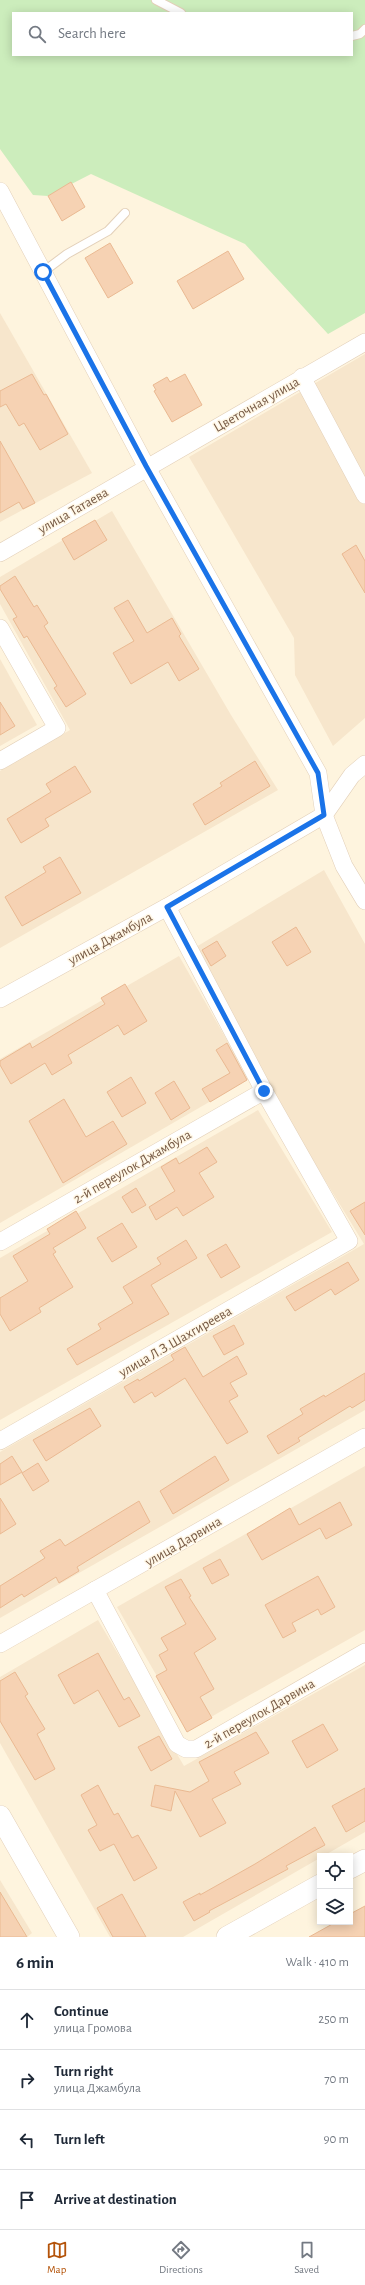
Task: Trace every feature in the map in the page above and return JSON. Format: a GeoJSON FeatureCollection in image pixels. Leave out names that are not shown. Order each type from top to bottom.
{"type":"FeatureCollection","features":[{"type":"Feature","properties":{"kind":"street"},"geometry":{"type":"LineString","coordinates":[[0,191],[146,466],[318,773],[324,815],[344,866],[365,901]]}},
{"type":"Feature","properties":{"kind":"street","name":"Цветочная улица"},"geometry":{"type":"LineString","coordinates":[[146,466],[365,342]]}},
{"type":"Feature","properties":{"kind":"street"},"geometry":{"type":"LineString","coordinates":[[302,377],[365,495]]}},
{"type":"Feature","properties":{"kind":"street","name":"улица Татаева"},"geometry":{"type":"LineString","coordinates":[[0,553],[146,466]]}},
{"type":"Feature","properties":{"kind":"street"},"geometry":{"type":"LineString","coordinates":[[0,628],[57,728],[0,761]]}},
{"type":"Feature","properties":{"kind":"street"},"geometry":{"type":"LineString","coordinates":[[324,815],[352,775],[365,764]]}},
{"type":"Feature","properties":{"kind":"street","name":"улица Джамбула"},"geometry":{"type":"LineString","coordinates":[[0,999],[167,907],[324,815]]}},
{"type":"Feature","properties":{"kind":"street"},"geometry":{"type":"LineString","coordinates":[[167,907],[264,1091]]}},
{"type":"Feature","properties":{"kind":"street","name":"улица Л.З.Шахгиреева"},"geometry":{"type":"LineString","coordinates":[[0,1441],[349,1241],[264,1091]]}},
{"type":"Feature","properties":{"kind":"street","name":"2-й переулок Джамбула"},"geometry":{"type":"LineString","coordinates":[[0,1242],[264,1091]]}},
{"type":"Feature","properties":{"kind":"street","name":"улица Дарвина"},"geometry":{"type":"LineString","coordinates":[[0,1644],[365,1437]]}},
{"type":"Feature","properties":{"kind":"street","name":"2-й переулок Дарвина"},"geometry":{"type":"LineString","coordinates":[[95,1590],[177,1744],[186,1749],[196,1749],[365,1652]]}},
{"type":"Feature","properties":{"kind":"street"},"geometry":{"type":"LineString","coordinates":[[0,1816],[69,1937]]}},
{"type":"Feature","properties":{"kind":"street"},"geometry":{"type":"LineString","coordinates":[[353,1866],[365,1860]]}},
{"type":"Feature","properties":{"kind":"street"},"geometry":{"type":"LineString","coordinates":[[226,1937],[317,1887]]}},
{"type":"Feature","properties":{"kind":"lane"},"geometry":{"type":"LineString","coordinates":[[156,0],[179,12]]}},
{"type":"Feature","properties":{"kind":"lane"},"geometry":{"type":"LineString","coordinates":[[353,36],[360,34],[365,29]]}},
{"type":"Feature","properties":{"kind":"lane"},"geometry":{"type":"LineString","coordinates":[[43,272],[67,254],[108,231],[125,213]]}},
{"type":"Feature","properties":{"kind":"shaded area"},"geometry":{"type":"Polygon","coordinates":[[[0,313],[92,473],[0,522],[0,313]]]}},
{"type":"Feature","properties":{"kind":"shaded area"},"geometry":{"type":"Polygon","coordinates":[[[365,354],[365,718],[333,746],[295,675],[294,638],[189,457],[365,354]]]}},
{"type":"Feature","properties":{"kind":"shaded area"},"geometry":{"type":"Polygon","coordinates":[[[112,511],[231,715],[278,790],[0,948],[0,771],[70,730],[0,604],[0,577],[112,511]]]}},
{"type":"Feature","properties":{"kind":"shaded area"},"geometry":{"type":"Polygon","coordinates":[[[0,659],[37,725],[0,746],[0,659]]]}},
{"type":"Feature","properties":{"kind":"shaded area"},"geometry":{"type":"Polygon","coordinates":[[[324,870],[365,944],[365,1410],[0,1618],[0,1452],[364,1244],[270,1090],[196,947],[324,870]]]}},
{"type":"Feature","properties":{"kind":"shaded area"},"geometry":{"type":"Polygon","coordinates":[[[179,956],[249,1079],[0,1223],[0,1059],[179,956]]]}},
{"type":"Feature","properties":{"kind":"shaded area"},"geometry":{"type":"Polygon","coordinates":[[[258,1110],[332,1232],[0,1420],[0,1258],[258,1110]]]}},
{"type":"Feature","properties":{"kind":"shaded area"},"geometry":{"type":"Polygon","coordinates":[[[365,1466],[365,1630],[188,1730],[117,1607],[365,1466]]]}},
{"type":"Feature","properties":{"kind":"shaded area"},"geometry":{"type":"Polygon","coordinates":[[[98,1620],[184,1766],[365,1665],[365,1832],[329,1853],[317,1853],[317,1860],[183,1937],[110,1937],[0,1743],[0,1677],[98,1620]]]}},
{"type":"Feature","properties":{"kind":"shaded area"},"geometry":{"type":"Polygon","coordinates":[[[0,1880],[32,1933],[27,1937],[0,1937],[0,1880]]]}},
{"type":"Feature","properties":{"kind":"green space"},"geometry":{"type":"Polygon","coordinates":[[[0,0],[365,0],[365,313],[328,334],[245,244],[91,174],[48,196],[33,195],[0,149],[0,0]]]}},
{"type":"Feature","properties":{"kind":"building"},"geometry":{"type":"Polygon","coordinates":[[[71,182],[85,207],[62,221],[48,196],[71,182]]]}},
{"type":"Feature","properties":{"kind":"building"},"geometry":{"type":"Polygon","coordinates":[[[110,243],[133,283],[108,298],[85,258],[110,243]]]}},
{"type":"Feature","properties":{"kind":"building"},"geometry":{"type":"Polygon","coordinates":[[[228,251],[244,279],[193,309],[177,281],[228,251]]]}},
{"type":"Feature","properties":{"kind":"building"},"geometry":{"type":"Polygon","coordinates":[[[32,374],[44,395],[46,394],[68,434],[40,450],[24,423],[19,426],[6,404],[0,407],[0,391],[32,374]]]}},
{"type":"Feature","properties":{"kind":"building"},"geometry":{"type":"Polygon","coordinates":[[[185,374],[202,405],[172,422],[154,391],[156,390],[153,385],[167,377],[170,382],[185,374]]]}},
{"type":"Feature","properties":{"kind":"building"},"geometry":{"type":"Polygon","coordinates":[[[0,441],[35,503],[23,509],[19,502],[0,513],[0,441]]]}},
{"type":"Feature","properties":{"kind":"building"},"geometry":{"type":"Polygon","coordinates":[[[95,520],[107,540],[74,560],[62,539],[95,520]]]}},
{"type":"Feature","properties":{"kind":"building"},"geometry":{"type":"Polygon","coordinates":[[[356,545],[365,561],[365,593],[342,554],[356,545]]]}},
{"type":"Feature","properties":{"kind":"building"},"geometry":{"type":"Polygon","coordinates":[[[15,576],[34,607],[37,605],[48,623],[44,626],[86,694],[66,707],[54,688],[57,686],[27,636],[24,638],[13,619],[17,617],[0,589],[0,586],[15,576]]]}},
{"type":"Feature","properties":{"kind":"building"},"geometry":{"type":"Polygon","coordinates":[[[128,600],[147,633],[172,618],[181,634],[179,636],[199,669],[179,681],[168,662],[131,684],[113,653],[134,641],[114,608],[128,600]]]}},
{"type":"Feature","properties":{"kind":"building"},"geometry":{"type":"Polygon","coordinates":[[[0,702],[15,726],[0,735],[0,702]]]}},
{"type":"Feature","properties":{"kind":"building"},"geometry":{"type":"Polygon","coordinates":[[[255,761],[270,786],[205,825],[193,804],[222,786],[220,783],[255,761]]]}},
{"type":"Feature","properties":{"kind":"building"},"geometry":{"type":"Polygon","coordinates":[[[75,766],[91,792],[45,819],[49,826],[21,843],[7,819],[51,792],[46,784],[75,766]]]}},
{"type":"Feature","properties":{"kind":"building"},"geometry":{"type":"Polygon","coordinates":[[[60,857],[81,893],[22,926],[5,897],[46,872],[43,867],[60,857]]]}},
{"type":"Feature","properties":{"kind":"building"},"geometry":{"type":"Polygon","coordinates":[[[296,927],[311,952],[287,966],[272,942],[296,927]]]}},
{"type":"Feature","properties":{"kind":"building"},"geometry":{"type":"Polygon","coordinates":[[[217,941],[226,956],[211,966],[202,950],[217,941]]]}},
{"type":"Feature","properties":{"kind":"building"},"geometry":{"type":"Polygon","coordinates":[[[125,984],[147,1021],[124,1035],[118,1025],[68,1055],[72,1063],[52,1075],[45,1063],[11,1084],[0,1065],[0,1061],[30,1043],[32,1048],[105,1004],[101,998],[125,984]]]}},
{"type":"Feature","properties":{"kind":"building"},"geometry":{"type":"Polygon","coordinates":[[[227,1043],[247,1080],[210,1102],[202,1089],[230,1073],[216,1050],[227,1043]]]}},
{"type":"Feature","properties":{"kind":"building"},"geometry":{"type":"Polygon","coordinates":[[[131,1077],[146,1103],[122,1117],[107,1092],[131,1077]]]}},
{"type":"Feature","properties":{"kind":"building"},"geometry":{"type":"Polygon","coordinates":[[[174,1081],[190,1108],[171,1120],[155,1093],[174,1081]]]}},
{"type":"Feature","properties":{"kind":"building"},"geometry":{"type":"Polygon","coordinates":[[[64,1099],[86,1137],[113,1121],[127,1144],[63,1183],[29,1121],[64,1099]]]}},
{"type":"Feature","properties":{"kind":"building"},"geometry":{"type":"Polygon","coordinates":[[[207,1147],[217,1162],[199,1173],[214,1197],[183,1216],[177,1207],[156,1220],[149,1207],[175,1191],[161,1167],[176,1158],[179,1164],[207,1147]]]}},
{"type":"Feature","properties":{"kind":"building"},"geometry":{"type":"Polygon","coordinates":[[[136,1188],[146,1205],[132,1213],[122,1197],[136,1188]]]}},
{"type":"Feature","properties":{"kind":"building"},"geometry":{"type":"Polygon","coordinates":[[[365,1202],[365,1235],[350,1211],[365,1202]]]}},
{"type":"Feature","properties":{"kind":"building"},"geometry":{"type":"Polygon","coordinates":[[[76,1211],[86,1228],[53,1248],[56,1252],[53,1254],[73,1287],[39,1308],[41,1312],[10,1331],[0,1314],[0,1298],[28,1281],[13,1256],[50,1234],[47,1229],[76,1211]]]}},
{"type":"Feature","properties":{"kind":"building"},"geometry":{"type":"Polygon","coordinates":[[[122,1223],[137,1247],[112,1262],[97,1238],[122,1223]]]}},
{"type":"Feature","properties":{"kind":"building"},"geometry":{"type":"Polygon","coordinates":[[[186,1240],[197,1258],[151,1285],[169,1314],[77,1365],[67,1349],[101,1329],[98,1324],[133,1303],[123,1287],[161,1264],[157,1258],[186,1240]]]}},
{"type":"Feature","properties":{"kind":"building"},"geometry":{"type":"Polygon","coordinates":[[[226,1244],[240,1267],[221,1278],[207,1255],[226,1244]]]}},
{"type":"Feature","properties":{"kind":"building"},"geometry":{"type":"Polygon","coordinates":[[[348,1262],[359,1280],[335,1295],[331,1289],[295,1311],[286,1297],[348,1262]]]}},
{"type":"Feature","properties":{"kind":"building"},"geometry":{"type":"Polygon","coordinates":[[[234,1325],[244,1344],[224,1355],[213,1336],[234,1325]]]}},
{"type":"Feature","properties":{"kind":"building"},"geometry":{"type":"Polygon","coordinates":[[[185,1347],[203,1377],[237,1356],[247,1374],[230,1383],[238,1396],[229,1401],[248,1432],[227,1444],[185,1378],[155,1397],[152,1392],[134,1403],[124,1387],[138,1379],[139,1381],[174,1360],[171,1355],[185,1347]]]}},
{"type":"Feature","properties":{"kind":"building"},"geometry":{"type":"Polygon","coordinates":[[[365,1373],[365,1400],[352,1408],[350,1406],[298,1438],[300,1441],[278,1454],[267,1436],[303,1414],[300,1409],[324,1395],[325,1397],[365,1373]]]}},
{"type":"Feature","properties":{"kind":"building"},"geometry":{"type":"Polygon","coordinates":[[[90,1408],[101,1426],[46,1461],[33,1440],[90,1408]]]}},
{"type":"Feature","properties":{"kind":"building"},"geometry":{"type":"Polygon","coordinates":[[[12,1456],[22,1472],[0,1485],[0,1464],[12,1456]]]}},
{"type":"Feature","properties":{"kind":"building"},"geometry":{"type":"Polygon","coordinates":[[[215,1456],[229,1480],[173,1514],[160,1491],[215,1456]]]}},
{"type":"Feature","properties":{"kind":"building"},"geometry":{"type":"Polygon","coordinates":[[[38,1463],[49,1481],[33,1491],[22,1473],[38,1463]]]}},
{"type":"Feature","properties":{"kind":"building"},"geometry":{"type":"Polygon","coordinates":[[[0,1498],[16,1524],[0,1534],[0,1498]]]}},
{"type":"Feature","properties":{"kind":"building"},"geometry":{"type":"Polygon","coordinates":[[[139,1501],[150,1522],[77,1567],[79,1571],[59,1583],[56,1577],[24,1597],[22,1594],[0,1608],[0,1586],[45,1558],[40,1551],[60,1539],[65,1546],[139,1501]]]}},
{"type":"Feature","properties":{"kind":"building"},"geometry":{"type":"Polygon","coordinates":[[[340,1502],[352,1525],[326,1539],[320,1528],[262,1560],[247,1534],[290,1508],[299,1525],[340,1502]]]}},
{"type":"Feature","properties":{"kind":"building"},"geometry":{"type":"Polygon","coordinates":[[[220,1559],[229,1575],[212,1584],[203,1568],[220,1559]]]}},
{"type":"Feature","properties":{"kind":"building"},"geometry":{"type":"Polygon","coordinates":[[[318,1576],[335,1607],[321,1615],[318,1609],[292,1623],[296,1631],[283,1638],[265,1605],[318,1576]]]}},
{"type":"Feature","properties":{"kind":"building"},"geometry":{"type":"Polygon","coordinates":[[[181,1579],[191,1596],[189,1597],[216,1639],[194,1653],[214,1689],[200,1697],[212,1718],[187,1732],[156,1676],[167,1670],[159,1655],[168,1650],[161,1638],[186,1624],[165,1587],[181,1579]]]}},
{"type":"Feature","properties":{"kind":"building"},"geometry":{"type":"Polygon","coordinates":[[[98,1653],[124,1700],[129,1697],[140,1716],[119,1727],[98,1690],[74,1704],[58,1675],[98,1653]]]}},
{"type":"Feature","properties":{"kind":"building"},"geometry":{"type":"Polygon","coordinates":[[[15,1672],[28,1694],[25,1696],[45,1729],[37,1734],[55,1769],[35,1780],[0,1721],[0,1681],[15,1672]]]}},
{"type":"Feature","properties":{"kind":"building"},"geometry":{"type":"Polygon","coordinates":[[[323,1724],[338,1750],[307,1768],[292,1741],[323,1724]]]}},
{"type":"Feature","properties":{"kind":"building"},"geometry":{"type":"Polygon","coordinates":[[[256,1732],[269,1753],[234,1772],[241,1784],[212,1799],[226,1823],[200,1837],[175,1791],[171,1811],[151,1806],[155,1785],[190,1792],[209,1781],[199,1762],[256,1732]]]}},
{"type":"Feature","properties":{"kind":"building"},"geometry":{"type":"Polygon","coordinates":[[[159,1736],[172,1759],[151,1771],[138,1747],[159,1736]]]}},
{"type":"Feature","properties":{"kind":"building"},"geometry":{"type":"Polygon","coordinates":[[[98,1785],[114,1815],[118,1813],[132,1838],[138,1835],[157,1868],[134,1881],[114,1844],[100,1851],[88,1830],[97,1825],[81,1795],[98,1785]]]}},
{"type":"Feature","properties":{"kind":"building"},"geometry":{"type":"Polygon","coordinates":[[[365,1788],[365,1821],[346,1832],[332,1806],[365,1788]]]}},
{"type":"Feature","properties":{"kind":"building"},"geometry":{"type":"Polygon","coordinates":[[[315,1827],[325,1845],[286,1866],[288,1869],[209,1911],[210,1912],[194,1921],[183,1902],[200,1893],[200,1895],[255,1864],[315,1827]]]}},
{"type":"Feature","properties":{"kind":"building"},"geometry":{"type":"Polygon","coordinates":[[[0,1892],[27,1937],[0,1937],[0,1892]]]}},
{"type":"Feature","properties":{"kind":"building"},"geometry":{"type":"Polygon","coordinates":[[[122,1894],[146,1937],[113,1937],[97,1908],[122,1894]]]}},
{"type":"Feature","properties":{"kind":"building"},"geometry":{"type":"Polygon","coordinates":[[[365,1906],[365,1937],[309,1937],[331,1925],[353,1925],[353,1912],[365,1906]]]}},
{"type":"Feature","properties":{"kind":"route"},"geometry":{"type":"LineString","coordinates":[[43,272],[146,466],[318,773],[324,815],[167,907],[264,1091]]}}]}
